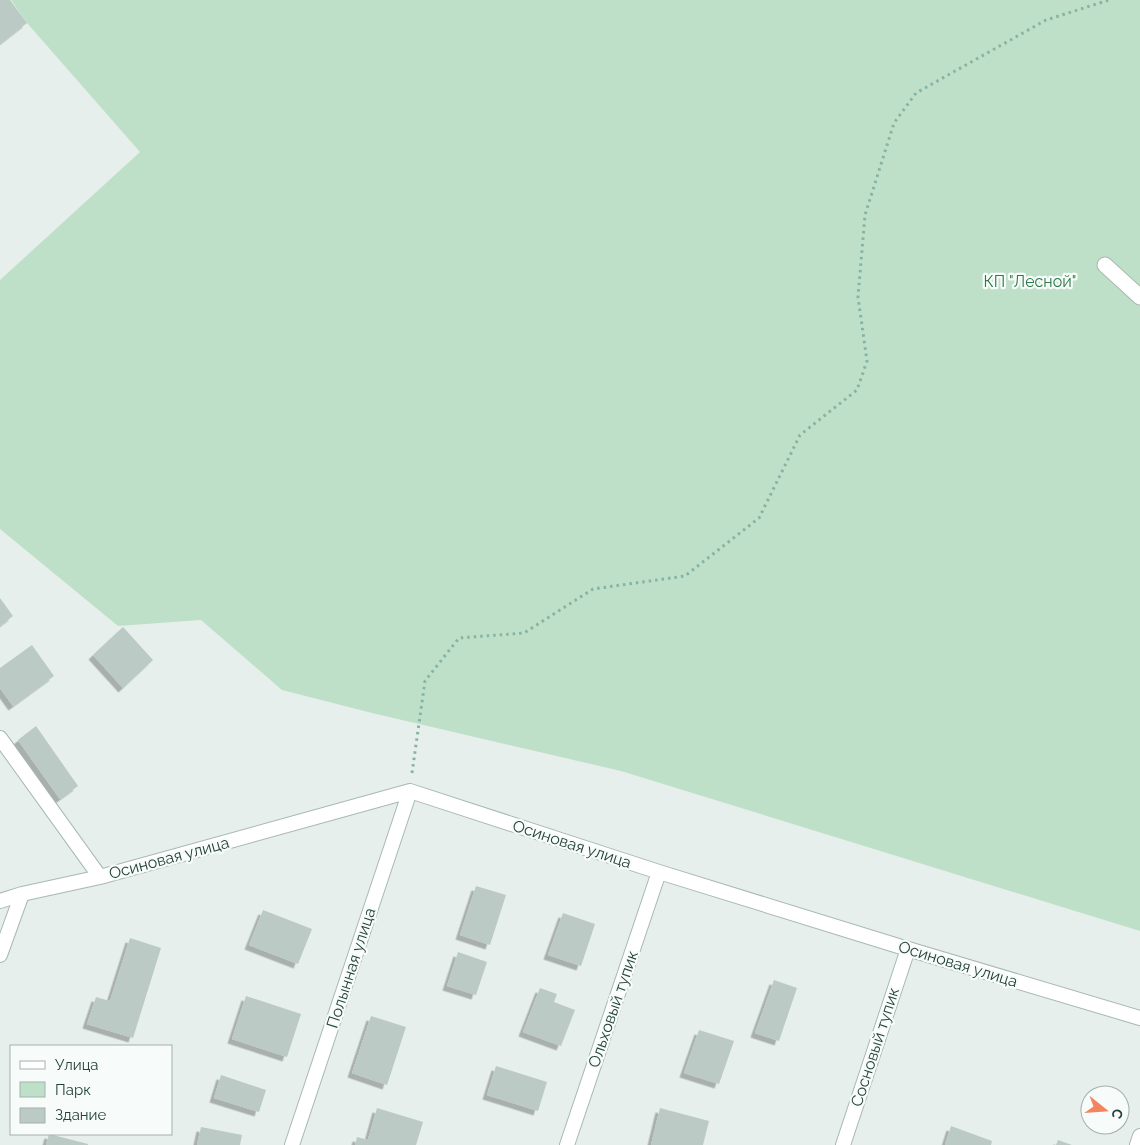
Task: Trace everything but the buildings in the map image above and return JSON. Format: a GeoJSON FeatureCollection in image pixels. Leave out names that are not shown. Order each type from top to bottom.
{"type":"FeatureCollection","features":[{"type":"Feature","properties":{"kind":"street"},"geometry":{"type":"LineString","coordinates":[[1105,265],[1140,297]]}},
{"type":"Feature","properties":{"kind":"lane"},"geometry":{"type":"LineString","coordinates":[[0,738],[100,877]]}},
{"type":"Feature","properties":{"kind":"lane","name":"Осиновая улица"},"geometry":{"type":"LineString","coordinates":[[0,901],[22,894],[100,877],[410,791],[659,872],[1140,1018]]}},
{"type":"Feature","properties":{"kind":"lane","name":"Полынная улица"},"geometry":{"type":"LineString","coordinates":[[292,1145],[410,791]]}},
{"type":"Feature","properties":{"kind":"lane","name":"Ольховый тупик"},"geometry":{"type":"LineString","coordinates":[[567,1145],[659,872]]}},
{"type":"Feature","properties":{"kind":"lane"},"geometry":{"type":"LineString","coordinates":[[0,955],[22,894]]}},
{"type":"Feature","properties":{"kind":"lane","name":"Сосновый тупик"},"geometry":{"type":"LineString","coordinates":[[843,1145],[908,949]]}},
{"type":"Feature","properties":{"kind":"lane"},"geometry":{"type":"LineString","coordinates":[[1137,1145],[1140,1136]]}},
{"type":"Feature","properties":{"kind":"path"},"geometry":{"type":"LineString","coordinates":[[410,791],[425,681],[459,638],[524,633],[593,589],[685,576],[759,518],[800,435],[857,390],[867,361],[858,297],[865,215],[894,123],[916,93],[1046,20],[1109,0]]}},
{"type":"Feature","properties":{"kind":"green space","name":"КП \"Лесной\""},"geometry":{"type":"Polygon","coordinates":[[[11,0],[1140,0],[1140,931],[621,771],[282,690],[201,620],[118,626],[0,529],[0,280],[140,152],[27,23],[11,0]]]}}]}
